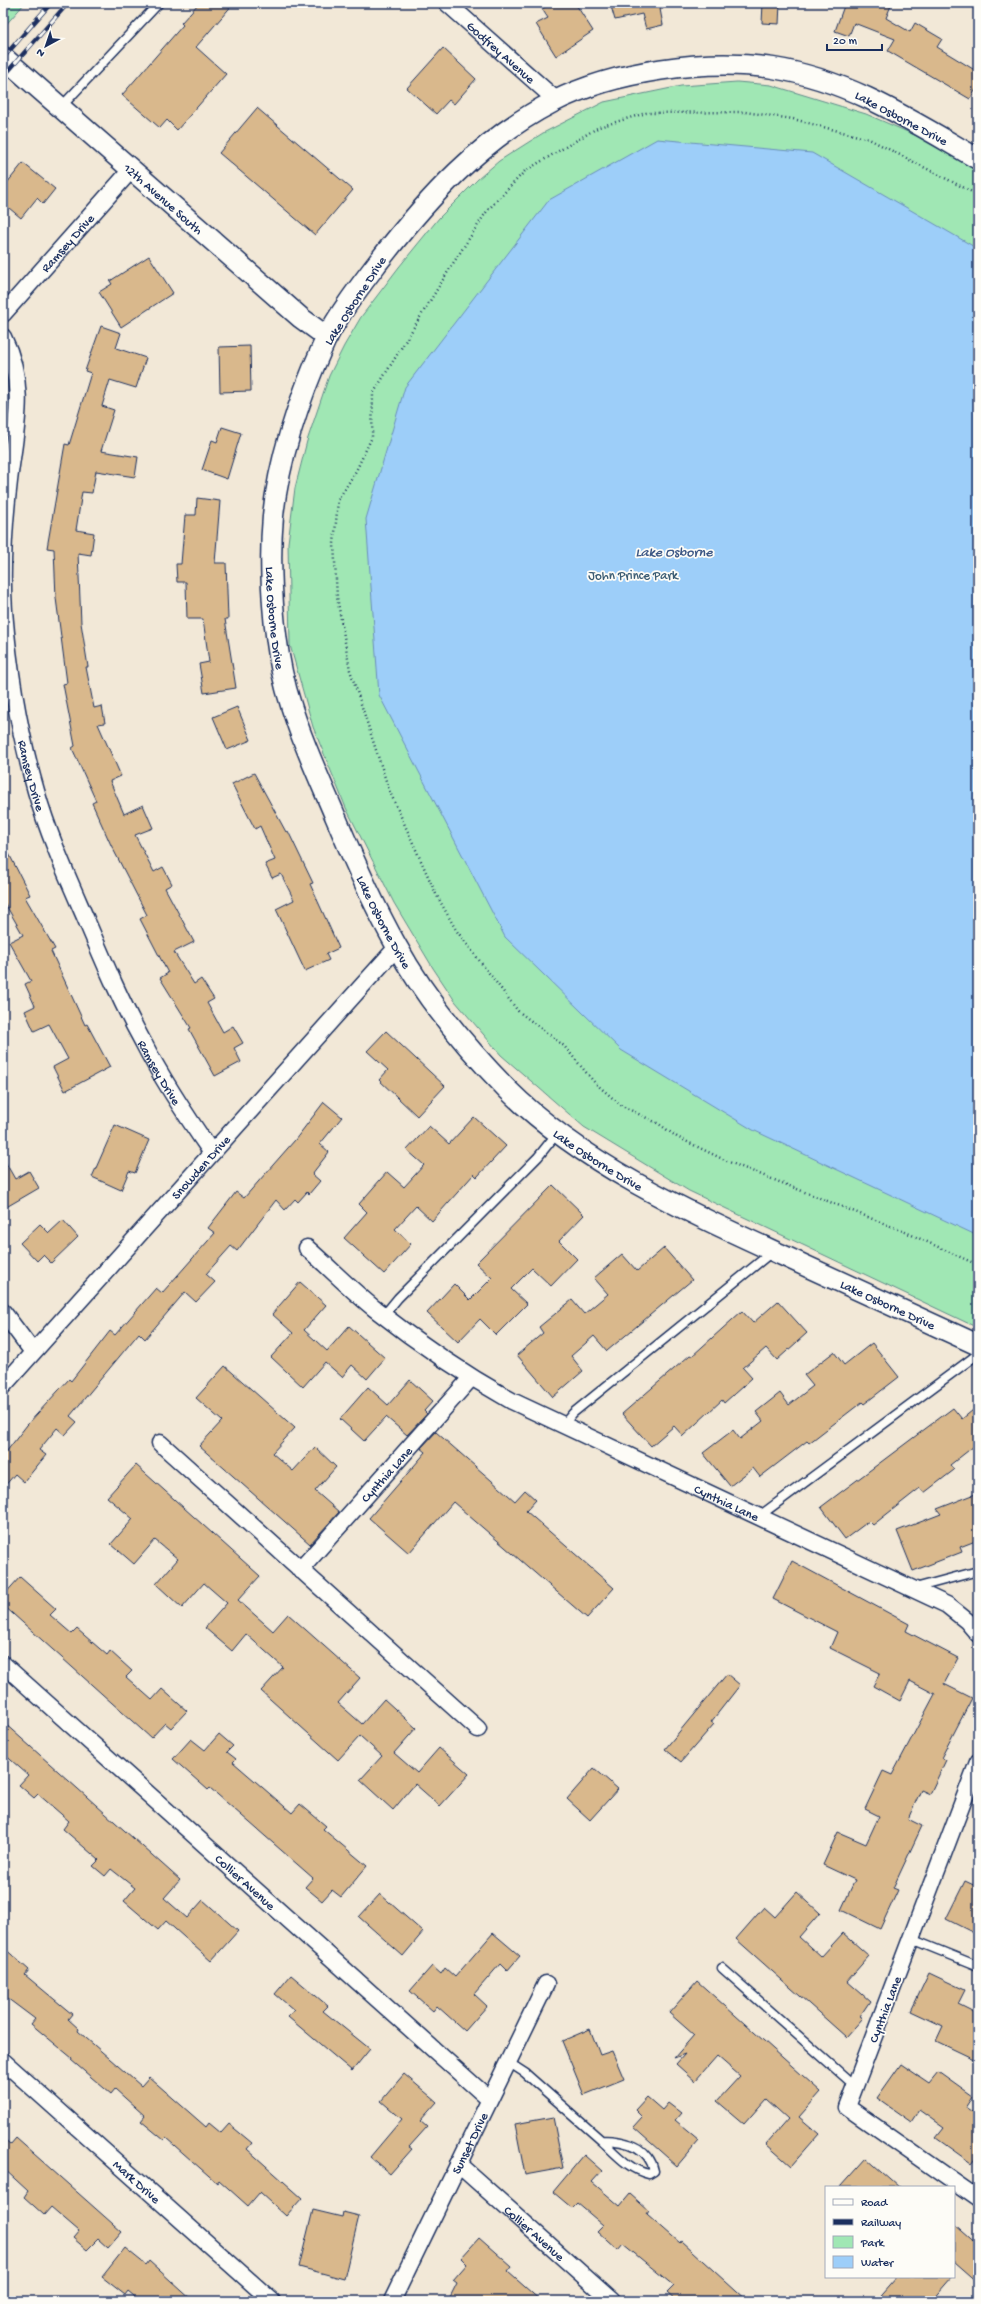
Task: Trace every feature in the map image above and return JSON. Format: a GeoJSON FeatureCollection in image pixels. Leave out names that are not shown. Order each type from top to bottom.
{"type":"FeatureCollection","features":[{"type":"Feature","properties":{"kind":"street","name":"Godfrey Avenue"},"geometry":{"type":"LineString","coordinates":[[448,3],[556,100]]}},
{"type":"Feature","properties":{"kind":"street","name":"12th Avenue South"},"geometry":{"type":"LineString","coordinates":[[3,57],[301,318],[327,337]]}},
{"type":"Feature","properties":{"kind":"street","name":"Lake Osborne Drive"},"geometry":{"type":"LineString","coordinates":[[978,159],[897,111],[849,88],[777,69],[745,65],[714,64],[669,68],[623,77],[556,100],[505,132],[478,153],[442,187],[407,225],[361,284],[327,337],[300,403],[278,480],[275,503],[272,560],[280,658],[292,705],[314,766],[355,862],[397,947],[432,1001],[472,1051],[511,1093],[558,1131],[601,1162],[660,1197],[773,1251],[978,1345]]}},
{"type":"Feature","properties":{"kind":"street","name":"Ramsey Drive"},"geometry":{"type":"LineString","coordinates":[[3,314],[131,170]]}},
{"type":"Feature","properties":{"kind":"street","name":"Ramsey Drive"},"geometry":{"type":"LineString","coordinates":[[3,337],[17,378],[18,425],[9,481],[4,552],[4,609],[9,666],[21,736],[36,791],[57,851],[114,984],[142,1042],[174,1097],[212,1153]]}},
{"type":"Feature","properties":{"kind":"street","name":"Snowden Drive"},"geometry":{"type":"LineString","coordinates":[[3,1386],[397,947]]}},
{"type":"Feature","properties":{"kind":"street","name":"Cynthia Lane"},"geometry":{"type":"LineString","coordinates":[[307,1248],[384,1315],[422,1345],[471,1378],[512,1401],[563,1426],[912,1589],[957,1612],[978,1634]]}},
{"type":"Feature","properties":{"kind":"street"},"geometry":{"type":"LineString","coordinates":[[3,1312],[33,1352]]}},
{"type":"Feature","properties":{"kind":"street","name":"Cynthia Lane"},"geometry":{"type":"LineString","coordinates":[[300,1570],[471,1378]]}},
{"type":"Feature","properties":{"kind":"street"},"geometry":{"type":"LineString","coordinates":[[160,1443],[478,1729]]}},
{"type":"Feature","properties":{"kind":"street","name":"Collier Avenue"},"geometry":{"type":"LineString","coordinates":[[3,1664],[489,2099]]}},
{"type":"Feature","properties":{"kind":"street","name":"Cynthia Lane"},"geometry":{"type":"LineString","coordinates":[[978,1762],[847,2107],[978,2199]]}},
{"type":"Feature","properties":{"kind":"street","name":"Sunset Drive"},"geometry":{"type":"LineString","coordinates":[[392,2301],[546,1984]]}},
{"type":"Feature","properties":{"kind":"street","name":"Mark Drive"},"geometry":{"type":"LineString","coordinates":[[3,2061],[272,2301]]}},
{"type":"Feature","properties":{"kind":"street","name":"Collier Avenue"},"geometry":{"type":"LineString","coordinates":[[458,2164],[612,2301]]}},
{"type":"Feature","properties":{"kind":"lane"},"geometry":{"type":"LineString","coordinates":[[60,108],[159,3]]}},
{"type":"Feature","properties":{"kind":"lane"},"geometry":{"type":"LineString","coordinates":[[384,1315],[398,1298],[538,1157],[558,1131]]}},
{"type":"Feature","properties":{"kind":"lane"},"geometry":{"type":"LineString","coordinates":[[563,1426],[573,1413],[773,1251]]}},
{"type":"Feature","properties":{"kind":"lane"},"geometry":{"type":"LineString","coordinates":[[758,1517],[978,1354]]}},
{"type":"Feature","properties":{"kind":"lane"},"geometry":{"type":"LineString","coordinates":[[912,1589],[978,1570]]}},
{"type":"Feature","properties":{"kind":"lane"},"geometry":{"type":"LineString","coordinates":[[911,1939],[978,1966]]}},
{"type":"Feature","properties":{"kind":"lane"},"geometry":{"type":"LineString","coordinates":[[722,1968],[855,2086]]}},
{"type":"Feature","properties":{"kind":"lane"},"geometry":{"type":"LineString","coordinates":[[508,2062],[525,2073],[624,2162],[639,2172],[649,2174],[654,2171],[652,2162],[645,2151],[614,2140],[601,2140]]}},
{"type":"Feature","properties":{"kind":"path"},"geometry":{"type":"LineString","coordinates":[[978,195],[870,139],[793,119],[745,112],[646,113],[599,127],[525,171],[487,211],[452,264],[373,394],[372,437],[356,471],[338,500],[334,544],[337,597],[350,670],[389,790],[436,894],[456,930],[518,1011],[564,1046],[595,1083],[622,1106],[659,1124],[677,1137],[729,1162],[903,1231],[978,1265]]}},
{"type":"Feature","properties":{"kind":"green space"},"geometry":{"type":"Polygon","coordinates":[[[3,3],[25,3],[3,28],[3,3]]]}},
{"type":"Feature","properties":{"kind":"green space","name":"Lake Osborne"},"geometry":{"type":"Polygon","coordinates":[[[737,82],[771,85],[866,114],[917,136],[978,171],[978,1328],[689,1191],[584,1127],[501,1055],[455,1001],[433,968],[394,903],[346,808],[313,727],[290,645],[288,543],[295,488],[307,441],[329,376],[344,346],[361,317],[399,267],[439,218],[478,179],[499,161],[543,133],[604,102],[681,86],[737,82]]]}},
{"type":"Feature","properties":{"kind":"water","name":"Lake Osborne"},"geometry":{"type":"Polygon","coordinates":[[[657,139],[812,153],[978,249],[978,1236],[753,1130],[621,1050],[505,937],[379,695],[366,519],[405,387],[549,200],[657,139]]]}},
{"type":"Feature","properties":{"kind":"building"},"geometry":{"type":"Polygon","coordinates":[[[199,3],[234,3],[196,47],[226,74],[177,130],[167,120],[160,128],[122,95],[183,25],[181,23],[199,3]]]}},
{"type":"Feature","properties":{"kind":"building"},"geometry":{"type":"Polygon","coordinates":[[[552,3],[575,3],[593,31],[556,56],[536,24],[548,18],[542,9],[552,3]]]}},
{"type":"Feature","properties":{"kind":"building"},"geometry":{"type":"Polygon","coordinates":[[[610,3],[662,3],[663,9],[660,9],[663,25],[646,29],[642,14],[615,20],[610,3]]]}},
{"type":"Feature","properties":{"kind":"building"},"geometry":{"type":"Polygon","coordinates":[[[763,3],[780,3],[779,24],[762,23],[763,3]]]}},
{"type":"Feature","properties":{"kind":"building"},"geometry":{"type":"Polygon","coordinates":[[[845,3],[892,3],[886,18],[910,32],[915,23],[942,39],[937,47],[978,72],[978,86],[970,99],[888,51],[895,39],[854,23],[849,36],[835,31],[845,3]]]}},
{"type":"Feature","properties":{"kind":"building"},"geometry":{"type":"Polygon","coordinates":[[[443,48],[476,79],[454,104],[449,100],[436,114],[407,88],[443,48]]]}},
{"type":"Feature","properties":{"kind":"building"},"geometry":{"type":"Polygon","coordinates":[[[257,108],[353,190],[315,235],[219,153],[257,108]]]}},
{"type":"Feature","properties":{"kind":"building"},"geometry":{"type":"Polygon","coordinates":[[[23,163],[55,189],[43,204],[37,198],[21,218],[3,203],[3,188],[23,163]]]}},
{"type":"Feature","properties":{"kind":"building"},"geometry":{"type":"Polygon","coordinates":[[[149,256],[173,293],[121,327],[99,292],[112,284],[110,281],[149,256]]]}},
{"type":"Feature","properties":{"kind":"building"},"geometry":{"type":"Polygon","coordinates":[[[101,326],[121,333],[116,348],[146,358],[136,388],[110,380],[102,406],[114,410],[101,451],[138,457],[135,477],[96,471],[92,493],[82,492],[76,530],[94,533],[91,555],[78,553],[81,623],[88,667],[86,667],[94,708],[102,706],[105,723],[98,724],[121,776],[110,781],[124,814],[143,805],[153,828],[135,835],[154,872],[163,867],[172,884],[165,888],[194,942],[174,952],[194,984],[201,979],[214,999],[207,1003],[223,1032],[233,1026],[243,1043],[234,1048],[241,1062],[215,1076],[189,1029],[191,1028],[160,978],[168,973],[140,919],[147,915],[111,845],[92,803],[96,801],[72,748],[75,746],[63,684],[67,683],[56,598],[54,549],[47,548],[65,444],[69,445],[91,373],[85,371],[101,326]]]}},
{"type":"Feature","properties":{"kind":"building"},"geometry":{"type":"Polygon","coordinates":[[[250,346],[251,391],[220,392],[219,347],[250,346]]]}},
{"type":"Feature","properties":{"kind":"building"},"geometry":{"type":"Polygon","coordinates":[[[222,427],[241,433],[227,479],[202,470],[212,440],[217,442],[222,427]]]}},
{"type":"Feature","properties":{"kind":"building"},"geometry":{"type":"Polygon","coordinates":[[[197,498],[220,501],[215,563],[226,563],[228,619],[225,619],[236,688],[204,693],[199,664],[209,662],[203,619],[187,619],[186,582],[177,582],[176,564],[181,564],[185,515],[196,515],[197,498]]]}},
{"type":"Feature","properties":{"kind":"building"},"geometry":{"type":"Polygon","coordinates":[[[237,707],[251,740],[227,750],[213,717],[237,707]]]}},
{"type":"Feature","properties":{"kind":"building"},"geometry":{"type":"Polygon","coordinates":[[[254,773],[286,832],[288,831],[313,883],[310,884],[339,948],[326,954],[329,960],[305,971],[276,909],[294,900],[281,874],[272,878],[265,864],[275,860],[260,826],[255,829],[232,784],[254,773]]]}},
{"type":"Feature","properties":{"kind":"building"},"geometry":{"type":"Polygon","coordinates":[[[3,842],[30,895],[25,897],[55,949],[51,951],[85,1025],[87,1024],[110,1067],[65,1091],[53,1067],[68,1059],[49,1024],[34,1031],[25,1011],[35,1006],[25,984],[31,981],[9,942],[23,935],[3,900],[3,842]]]}},
{"type":"Feature","properties":{"kind":"building"},"geometry":{"type":"Polygon","coordinates":[[[386,1031],[445,1086],[417,1116],[379,1080],[388,1070],[367,1051],[386,1031]]]}},
{"type":"Feature","properties":{"kind":"building"},"geometry":{"type":"Polygon","coordinates":[[[324,1102],[342,1117],[320,1144],[329,1152],[312,1174],[320,1181],[309,1194],[307,1192],[298,1202],[295,1199],[285,1210],[276,1200],[237,1251],[231,1246],[206,1274],[215,1282],[196,1302],[185,1292],[145,1339],[139,1333],[70,1416],[77,1422],[65,1435],[57,1428],[39,1450],[46,1455],[24,1482],[15,1474],[3,1488],[3,1456],[27,1425],[69,1379],[71,1381],[110,1331],[115,1335],[156,1288],[162,1293],[215,1233],[208,1228],[236,1192],[244,1198],[295,1140],[324,1102]]]}},
{"type":"Feature","properties":{"kind":"building"},"geometry":{"type":"Polygon","coordinates":[[[474,1117],[506,1146],[477,1177],[474,1174],[432,1221],[416,1206],[395,1229],[411,1244],[384,1274],[344,1238],[367,1212],[359,1204],[387,1172],[404,1187],[424,1165],[407,1150],[429,1126],[449,1144],[474,1117]]]}},
{"type":"Feature","properties":{"kind":"building"},"geometry":{"type":"Polygon","coordinates":[[[115,1125],[149,1140],[135,1173],[129,1171],[121,1190],[92,1177],[115,1125]]]}},
{"type":"Feature","properties":{"kind":"building"},"geometry":{"type":"Polygon","coordinates":[[[3,1158],[15,1179],[29,1171],[39,1188],[3,1209],[3,1158]]]}},
{"type":"Feature","properties":{"kind":"building"},"geometry":{"type":"Polygon","coordinates":[[[553,1185],[584,1215],[559,1241],[577,1259],[551,1286],[532,1268],[511,1289],[527,1304],[496,1335],[480,1319],[458,1342],[427,1313],[454,1284],[470,1300],[492,1278],[476,1263],[553,1185]]]}},
{"type":"Feature","properties":{"kind":"building"},"geometry":{"type":"Polygon","coordinates":[[[63,1220],[78,1237],[51,1263],[43,1255],[37,1261],[20,1243],[40,1224],[49,1233],[63,1220]]]}},
{"type":"Feature","properties":{"kind":"building"},"geometry":{"type":"Polygon","coordinates":[[[664,1248],[692,1280],[607,1351],[594,1336],[571,1356],[583,1371],[553,1397],[517,1355],[543,1333],[539,1327],[572,1300],[584,1314],[608,1294],[594,1278],[622,1254],[637,1271],[664,1248]]]}},
{"type":"Feature","properties":{"kind":"building"},"geometry":{"type":"Polygon","coordinates":[[[300,1282],[326,1305],[304,1330],[327,1351],[349,1326],[385,1358],[367,1379],[352,1365],[342,1377],[325,1362],[303,1387],[271,1357],[293,1333],[272,1314],[300,1282]]]}},
{"type":"Feature","properties":{"kind":"building"},"geometry":{"type":"Polygon","coordinates":[[[778,1301],[807,1333],[777,1360],[766,1348],[743,1368],[752,1378],[724,1403],[722,1400],[683,1436],[674,1426],[651,1446],[622,1414],[690,1355],[692,1356],[742,1311],[753,1323],[778,1301]]]}},
{"type":"Feature","properties":{"kind":"building"},"geometry":{"type":"Polygon","coordinates":[[[872,1343],[899,1377],[864,1404],[862,1402],[809,1443],[807,1441],[760,1477],[753,1468],[730,1486],[703,1453],[733,1430],[740,1439],[763,1421],[756,1412],[780,1393],[789,1405],[813,1386],[804,1375],[834,1352],[844,1365],[872,1343]]]}},
{"type":"Feature","properties":{"kind":"building"},"geometry":{"type":"Polygon","coordinates":[[[225,1366],[295,1428],[272,1453],[293,1471],[315,1447],[336,1467],[315,1491],[339,1512],[310,1544],[199,1446],[222,1421],[196,1398],[225,1366]]]}},
{"type":"Feature","properties":{"kind":"building"},"geometry":{"type":"Polygon","coordinates":[[[410,1380],[433,1401],[424,1411],[427,1414],[407,1435],[386,1417],[364,1441],[340,1419],[368,1387],[388,1405],[410,1380]]]}},
{"type":"Feature","properties":{"kind":"building"},"geometry":{"type":"Polygon","coordinates":[[[978,1406],[978,1443],[950,1465],[954,1470],[924,1493],[920,1488],[873,1525],[869,1521],[845,1539],[821,1507],[953,1408],[962,1419],[978,1406]]]}},
{"type":"Feature","properties":{"kind":"building"},"geometry":{"type":"Polygon","coordinates":[[[436,1432],[515,1501],[525,1490],[536,1500],[526,1511],[614,1588],[587,1618],[453,1502],[409,1553],[369,1518],[426,1452],[421,1448],[436,1432]]]}},
{"type":"Feature","properties":{"kind":"building"},"geometry":{"type":"Polygon","coordinates":[[[136,1465],[260,1576],[238,1600],[273,1631],[288,1614],[360,1678],[338,1703],[362,1724],[384,1699],[416,1728],[394,1753],[417,1773],[439,1748],[469,1774],[440,1806],[415,1784],[393,1810],[360,1780],[382,1756],[360,1736],[338,1760],[261,1691],[283,1667],[246,1634],[232,1651],[205,1628],[227,1603],[204,1583],[182,1608],[156,1584],[178,1559],[155,1540],[134,1564],[111,1544],[133,1519],[107,1497],[136,1465]]]}},
{"type":"Feature","properties":{"kind":"building"},"geometry":{"type":"Polygon","coordinates":[[[978,1493],[978,1540],[960,1547],[962,1552],[913,1571],[897,1531],[941,1514],[937,1509],[978,1493]]]}},
{"type":"Feature","properties":{"kind":"building"},"geometry":{"type":"Polygon","coordinates":[[[792,1561],[909,1624],[906,1631],[958,1658],[944,1684],[972,1698],[941,1758],[946,1760],[930,1794],[921,1790],[908,1819],[922,1826],[893,1888],[898,1890],[880,1929],[841,1910],[855,1880],[823,1865],[838,1832],[866,1844],[879,1816],[865,1809],[883,1771],[892,1775],[935,1694],[910,1681],[900,1701],[873,1686],[880,1673],[830,1648],[837,1632],[773,1599],[792,1561]]]}},
{"type":"Feature","properties":{"kind":"building"},"geometry":{"type":"Polygon","coordinates":[[[20,1577],[56,1609],[50,1615],[72,1634],[77,1629],[107,1655],[110,1651],[132,1671],[126,1677],[152,1700],[162,1689],[187,1711],[171,1728],[165,1723],[151,1738],[3,1605],[3,1596],[20,1577]]]}},
{"type":"Feature","properties":{"kind":"building"},"geometry":{"type":"Polygon","coordinates":[[[727,1674],[740,1685],[711,1722],[714,1724],[681,1762],[665,1749],[727,1674]]]}},
{"type":"Feature","properties":{"kind":"building"},"geometry":{"type":"Polygon","coordinates":[[[3,1722],[180,1880],[164,1898],[187,1918],[203,1900],[238,1931],[211,1961],[166,1921],[158,1930],[124,1901],[135,1888],[111,1869],[105,1876],[93,1866],[99,1860],[63,1829],[69,1821],[38,1794],[34,1798],[19,1785],[28,1775],[3,1753],[3,1722]]]}},
{"type":"Feature","properties":{"kind":"building"},"geometry":{"type":"Polygon","coordinates":[[[219,1734],[233,1746],[227,1752],[236,1759],[233,1762],[292,1813],[300,1804],[326,1826],[323,1829],[367,1866],[341,1897],[332,1890],[322,1901],[305,1887],[313,1878],[210,1788],[208,1790],[173,1759],[191,1739],[205,1750],[219,1734]]]}},
{"type":"Feature","properties":{"kind":"building"},"geometry":{"type":"Polygon","coordinates":[[[594,1768],[618,1789],[590,1820],[567,1799],[594,1768]]]}},
{"type":"Feature","properties":{"kind":"building"},"geometry":{"type":"Polygon","coordinates":[[[965,1881],[978,1887],[978,1935],[946,1919],[965,1881]]]}},
{"type":"Feature","properties":{"kind":"building"},"geometry":{"type":"Polygon","coordinates":[[[797,1892],[820,1913],[799,1937],[821,1957],[843,1933],[869,1956],[847,1981],[870,2001],[860,2016],[863,2018],[846,2037],[736,1939],[764,1907],[775,1917],[797,1892]]]}},
{"type":"Feature","properties":{"kind":"building"},"geometry":{"type":"Polygon","coordinates":[[[380,1894],[423,1932],[403,1956],[359,1917],[380,1894]]]}},
{"type":"Feature","properties":{"kind":"building"},"geometry":{"type":"Polygon","coordinates":[[[493,1933],[520,1956],[507,1971],[500,1964],[474,1994],[487,2006],[465,2031],[437,2006],[433,2011],[410,1991],[432,1966],[441,1974],[445,1968],[455,1977],[493,1933]]]}},
{"type":"Feature","properties":{"kind":"building"},"geometry":{"type":"Polygon","coordinates":[[[3,1947],[29,1970],[25,1975],[72,2014],[68,2019],[79,2029],[78,2031],[141,2086],[149,2077],[206,2127],[209,2123],[221,2133],[229,2124],[252,2143],[247,2149],[302,2198],[286,2216],[260,2192],[248,2206],[219,2180],[217,2183],[166,2138],[164,2140],[141,2121],[145,2116],[115,2089],[111,2094],[71,2060],[72,2058],[31,2024],[35,2019],[3,1995],[3,1947]]]}},
{"type":"Feature","properties":{"kind":"building"},"geometry":{"type":"Polygon","coordinates":[[[929,1973],[965,1990],[958,2004],[978,2014],[978,2061],[936,2041],[943,2026],[911,2011],[929,1973]]]}},
{"type":"Feature","properties":{"kind":"building"},"geometry":{"type":"Polygon","coordinates":[[[291,1975],[328,2006],[323,2011],[370,2049],[352,2071],[288,2017],[294,2010],[275,1994],[291,1975]]]}},
{"type":"Feature","properties":{"kind":"building"},"geometry":{"type":"Polygon","coordinates":[[[697,1981],[821,2092],[799,2117],[819,2134],[791,2166],[766,2144],[788,2119],[766,2099],[744,2124],[717,2101],[740,2076],[717,2056],[695,2081],[676,2064],[685,2054],[674,2058],[694,2035],[669,2013],[697,1981]]]}},
{"type":"Feature","properties":{"kind":"building"},"geometry":{"type":"Polygon","coordinates":[[[590,2029],[600,2055],[612,2051],[624,2079],[584,2095],[562,2041],[590,2029]]]}},
{"type":"Feature","properties":{"kind":"building"},"geometry":{"type":"Polygon","coordinates":[[[901,2064],[929,2083],[938,2072],[973,2097],[966,2108],[978,2116],[978,2154],[971,2163],[936,2138],[944,2128],[919,2110],[911,2122],[877,2098],[901,2064]]]}},
{"type":"Feature","properties":{"kind":"building"},"geometry":{"type":"Polygon","coordinates":[[[404,2074],[437,2102],[420,2121],[427,2127],[409,2147],[412,2149],[390,2174],[370,2157],[402,2119],[381,2101],[404,2074]]]}},
{"type":"Feature","properties":{"kind":"building"},"geometry":{"type":"Polygon","coordinates":[[[647,2097],[662,2110],[668,2103],[681,2113],[675,2120],[699,2140],[677,2166],[633,2127],[642,2117],[635,2110],[647,2097]]]}},
{"type":"Feature","properties":{"kind":"building"},"geometry":{"type":"Polygon","coordinates":[[[553,2117],[563,2168],[525,2175],[515,2124],[553,2117]]]}},
{"type":"Feature","properties":{"kind":"building"},"geometry":{"type":"Polygon","coordinates":[[[16,2138],[122,2232],[108,2248],[98,2239],[87,2250],[73,2238],[79,2231],[51,2207],[44,2215],[24,2197],[28,2191],[3,2168],[3,2139],[10,2145],[16,2138]]]}},
{"type":"Feature","properties":{"kind":"building"},"geometry":{"type":"Polygon","coordinates":[[[584,2155],[602,2171],[592,2182],[620,2206],[630,2194],[649,2211],[647,2214],[680,2243],[681,2241],[747,2301],[676,2301],[667,2293],[674,2286],[623,2244],[618,2250],[597,2231],[603,2225],[577,2203],[572,2208],[553,2192],[584,2155]]]}},
{"type":"Feature","properties":{"kind":"building"},"geometry":{"type":"Polygon","coordinates":[[[866,2158],[898,2186],[841,2186],[866,2158]]]}},
{"type":"Feature","properties":{"kind":"building"},"geometry":{"type":"Polygon","coordinates":[[[313,2210],[342,2217],[343,2212],[359,2216],[344,2279],[299,2267],[313,2210]]]}},
{"type":"Feature","properties":{"kind":"building"},"geometry":{"type":"Polygon","coordinates":[[[955,2225],[978,2245],[978,2284],[955,2264],[955,2225]]]}},
{"type":"Feature","properties":{"kind":"building"},"geometry":{"type":"Polygon","coordinates":[[[479,2238],[512,2267],[508,2272],[541,2301],[448,2301],[457,2283],[453,2280],[467,2264],[461,2258],[479,2238]]]}},
{"type":"Feature","properties":{"kind":"building"},"geometry":{"type":"Polygon","coordinates":[[[125,2248],[146,2265],[149,2261],[193,2301],[140,2301],[128,2291],[125,2295],[102,2277],[125,2248]]]}},
{"type":"Feature","properties":{"kind":"building"},"geometry":{"type":"Polygon","coordinates":[[[896,2278],[952,2278],[932,2301],[876,2301],[896,2278]]]}},
{"type":"Feature","properties":{"kind":"railway"},"geometry":{"type":"LineString","coordinates":[[3,58],[51,3]]}},
{"type":"Feature","properties":{"kind":"railway"},"geometry":{"type":"LineString","coordinates":[[3,77],[68,3]]}},
{"type":"Feature","properties":{"kind":"park label","name":"John Prince Park"},"geometry":{"type":"Point","coordinates":[633,574]}}]}
